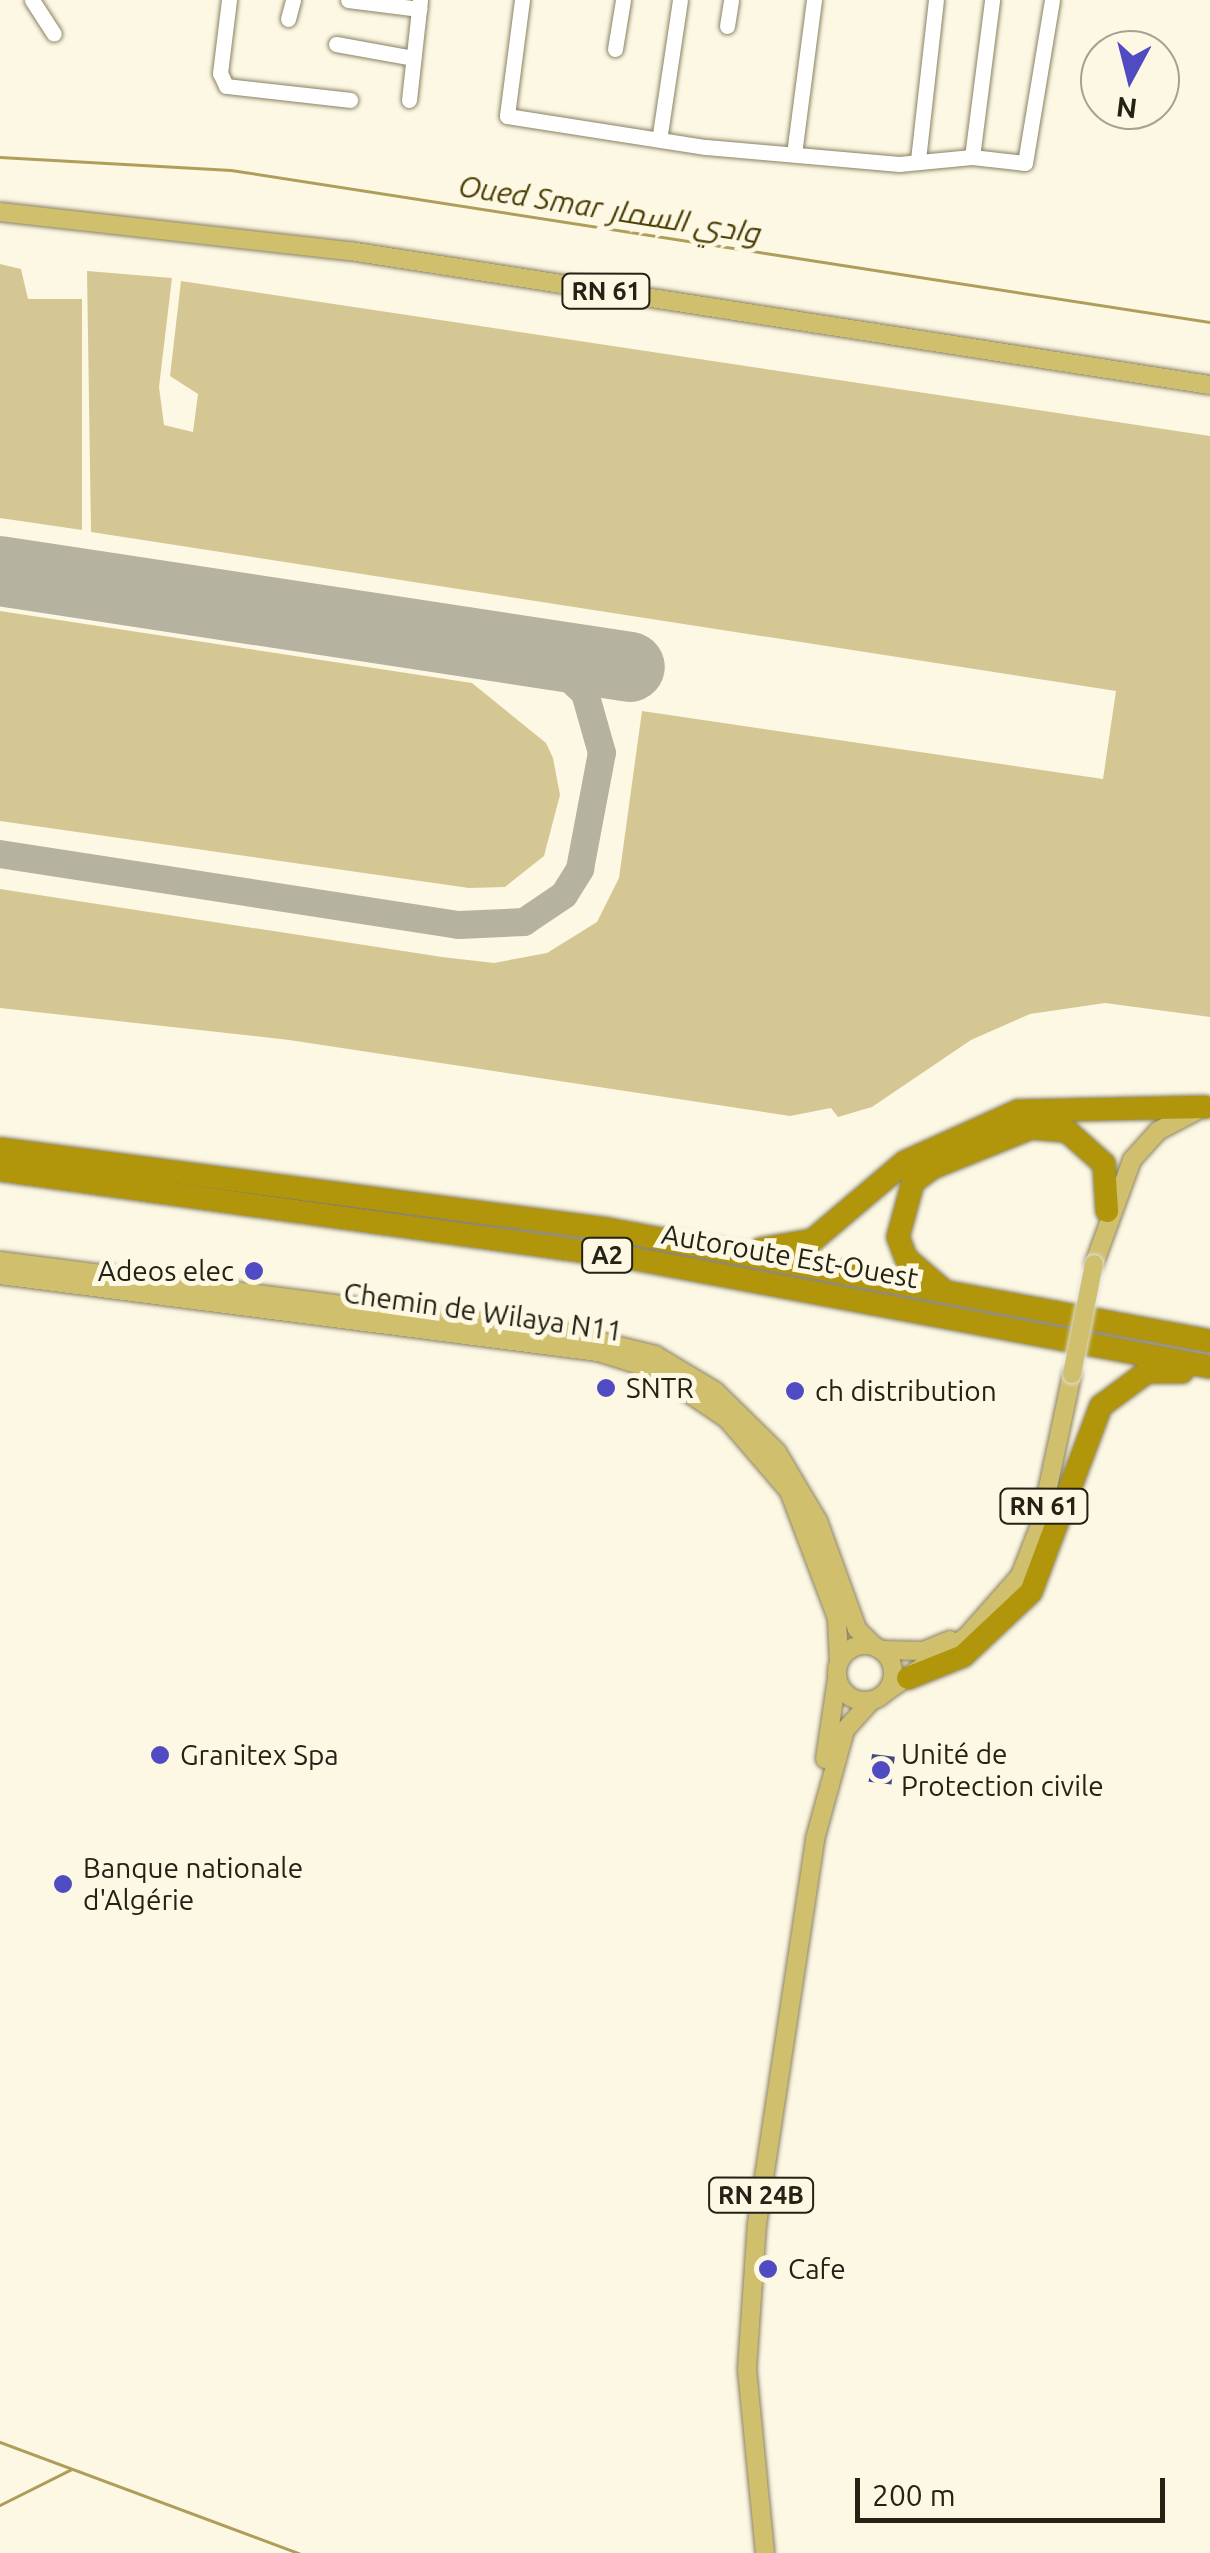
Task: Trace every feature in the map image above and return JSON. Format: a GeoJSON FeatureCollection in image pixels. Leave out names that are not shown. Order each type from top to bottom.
{"type":"FeatureCollection","features":[{"type":"Feature","properties":{"kind":"highway"},"geometry":{"type":"LineString","coordinates":[[705,1246],[813,1240],[904,1162],[1018,1110],[1208,1106]]}},
{"type":"Feature","properties":{"kind":"highway"},"geometry":{"type":"LineString","coordinates":[[944,1291],[906,1258],[898,1237],[913,1182],[934,1167],[1031,1128],[1067,1131],[1104,1164],[1107,1210]]}},
{"type":"Feature","properties":{"kind":"highway","name":"Autoroute Est-Ouest"},"geometry":{"type":"LineString","coordinates":[[0,1149],[705,1246],[1210,1340]]}},
{"type":"Feature","properties":{"kind":"highway","name":"Autoroute Est-Ouest"},"geometry":{"type":"LineString","coordinates":[[0,1170],[630,1258],[1210,1367]]}},
{"type":"Feature","properties":{"kind":"highway"},"geometry":{"type":"LineString","coordinates":[[1110,1321],[1210,1327]]}},
{"type":"Feature","properties":{"kind":"highway"},"geometry":{"type":"LineString","coordinates":[[889,1690],[963,1656],[1032,1592],[1100,1406],[1146,1372],[1210,1375]]}},
{"type":"Feature","properties":{"kind":"main road","name":"RN 61"},"geometry":{"type":"LineString","coordinates":[[0,212],[242,236],[1210,385]]}},
{"type":"Feature","properties":{"kind":"main road","name":"RN 61"},"geometry":{"type":"LineString","coordinates":[[814,1839],[845,1730],[889,1690],[981,1623],[1032,1551],[1107,1210],[1145,1144],[1208,1106]]}},
{"type":"Feature","properties":{"kind":"main road"},"geometry":{"type":"LineString","coordinates":[[0,1261],[569,1334],[678,1366],[736,1408],[789,1468],[818,1521],[858,1629],[878,1648],[893,1674],[889,1690],[846,1694],[838,1671],[857,1646],[878,1648]]}},
{"type":"Feature","properties":{"kind":"main road","name":"Chemin de Wilaya N11"},"geometry":{"type":"LineString","coordinates":[[0,1275],[598,1352],[653,1369],[728,1419],[789,1491],[837,1618],[838,1671],[814,1839]]}},
{"type":"Feature","properties":{"kind":"main road","name":"RN 61"},"geometry":{"type":"LineString","coordinates":[[878,1648],[923,1651],[981,1623]]}},
{"type":"Feature","properties":{"kind":"main road","name":"RN 24B"},"geometry":{"type":"LineString","coordinates":[[765,2553],[748,2384],[754,2244],[814,1839]]}},
{"type":"Feature","properties":{"kind":"street"},"geometry":{"type":"LineString","coordinates":[[32,0],[54,34]]}},
{"type":"Feature","properties":{"kind":"street"},"geometry":{"type":"LineString","coordinates":[[229,0],[220,72],[226,86],[350,100]]}},
{"type":"Feature","properties":{"kind":"street"},"geometry":{"type":"LineString","coordinates":[[288,20],[294,0]]}},
{"type":"Feature","properties":{"kind":"street"},"geometry":{"type":"LineString","coordinates":[[348,0],[420,4],[409,100]]}},
{"type":"Feature","properties":{"kind":"street"},"geometry":{"type":"LineString","coordinates":[[522,0],[507,116],[660,134],[706,147],[918,160],[972,157],[1025,163],[1052,0]]}},
{"type":"Feature","properties":{"kind":"street"},"geometry":{"type":"LineString","coordinates":[[615,49],[623,0]]}},
{"type":"Feature","properties":{"kind":"street"},"geometry":{"type":"LineString","coordinates":[[660,134],[680,0]]}},
{"type":"Feature","properties":{"kind":"street"},"geometry":{"type":"LineString","coordinates":[[727,26],[731,0]]}},
{"type":"Feature","properties":{"kind":"street"},"geometry":{"type":"LineString","coordinates":[[794,154],[814,0]]}},
{"type":"Feature","properties":{"kind":"street"},"geometry":{"type":"LineString","coordinates":[[918,160],[936,0]]}},
{"type":"Feature","properties":{"kind":"street"},"geometry":{"type":"LineString","coordinates":[[972,157],[992,0]]}},
{"type":"Feature","properties":{"kind":"street"},"geometry":{"type":"LineString","coordinates":[[336,44],[413,58]]}},
{"type":"Feature","properties":{"kind":"shaded area"},"geometry":{"type":"Polygon","coordinates":[[[0,264],[21,269],[28,299],[82,299],[82,530],[0,518],[0,264]]]}},
{"type":"Feature","properties":{"kind":"shaded area"},"geometry":{"type":"Polygon","coordinates":[[[87,271],[172,278],[159,387],[164,425],[193,432],[198,394],[170,376],[181,281],[1210,436],[1210,1017],[1105,1003],[1030,1014],[971,1040],[872,1107],[838,1117],[831,1108],[790,1116],[289,1040],[0,1008],[0,889],[494,963],[547,953],[597,922],[619,878],[642,711],[1103,779],[1116,691],[91,532],[87,271]]]}},
{"type":"Feature","properties":{"kind":"shaded area"},"geometry":{"type":"Polygon","coordinates":[[[0,611],[472,683],[546,743],[553,758],[560,795],[544,856],[505,887],[469,888],[0,821],[0,611]]]}},
{"type":"Feature","properties":{"kind":"building","name":"Unité de Protection civile"},"geometry":{"type":"Polygon","coordinates":[[[872,1754],[895,1757],[891,1785],[869,1782],[872,1754]]]}},
{"type":"Feature","properties":{"kind":"waterway","name":"Oued Smar وادي السمار"},"geometry":{"type":"LineString","coordinates":[[0,157],[231,170],[1210,322]]}},
{"type":"Feature","properties":{"kind":"waterway"},"geometry":{"type":"LineString","coordinates":[[0,2442],[299,2553]]}},
{"type":"Feature","properties":{"kind":"waterway"},"geometry":{"type":"LineString","coordinates":[[0,2505],[72,2469]]}},
{"type":"Feature","properties":{"kind":"taxiway"},"geometry":{"type":"LineString","coordinates":[[0,854],[459,925],[524,922],[564,895],[580,869],[602,753],[585,693],[552,662],[524,651]]}},
{"type":"Feature","properties":{"kind":"runway"},"geometry":{"type":"LineString","coordinates":[[0,571],[630,667]]}},
{"type":"Feature","properties":{"kind":"place","name":"Adeos elec"},"geometry":{"type":"Point","coordinates":[254,1271]}},
{"type":"Feature","properties":{"kind":"place","name":"SNTR"},"geometry":{"type":"Point","coordinates":[606,1388]}},
{"type":"Feature","properties":{"kind":"place","name":"ch distribution"},"geometry":{"type":"Point","coordinates":[795,1391]}},
{"type":"Feature","properties":{"kind":"place","name":"Granitex Spa"},"geometry":{"type":"Point","coordinates":[160,1755]}},
{"type":"Feature","properties":{"kind":"place","name":"Unité de Protection civile"},"geometry":{"type":"Point","coordinates":[881,1770]}},
{"type":"Feature","properties":{"kind":"place","name":"Banque nationale d'Algérie"},"geometry":{"type":"Point","coordinates":[63,1884]}},
{"type":"Feature","properties":{"kind":"place","name":"Cafe"},"geometry":{"type":"Point","coordinates":[768,2269]}}]}
